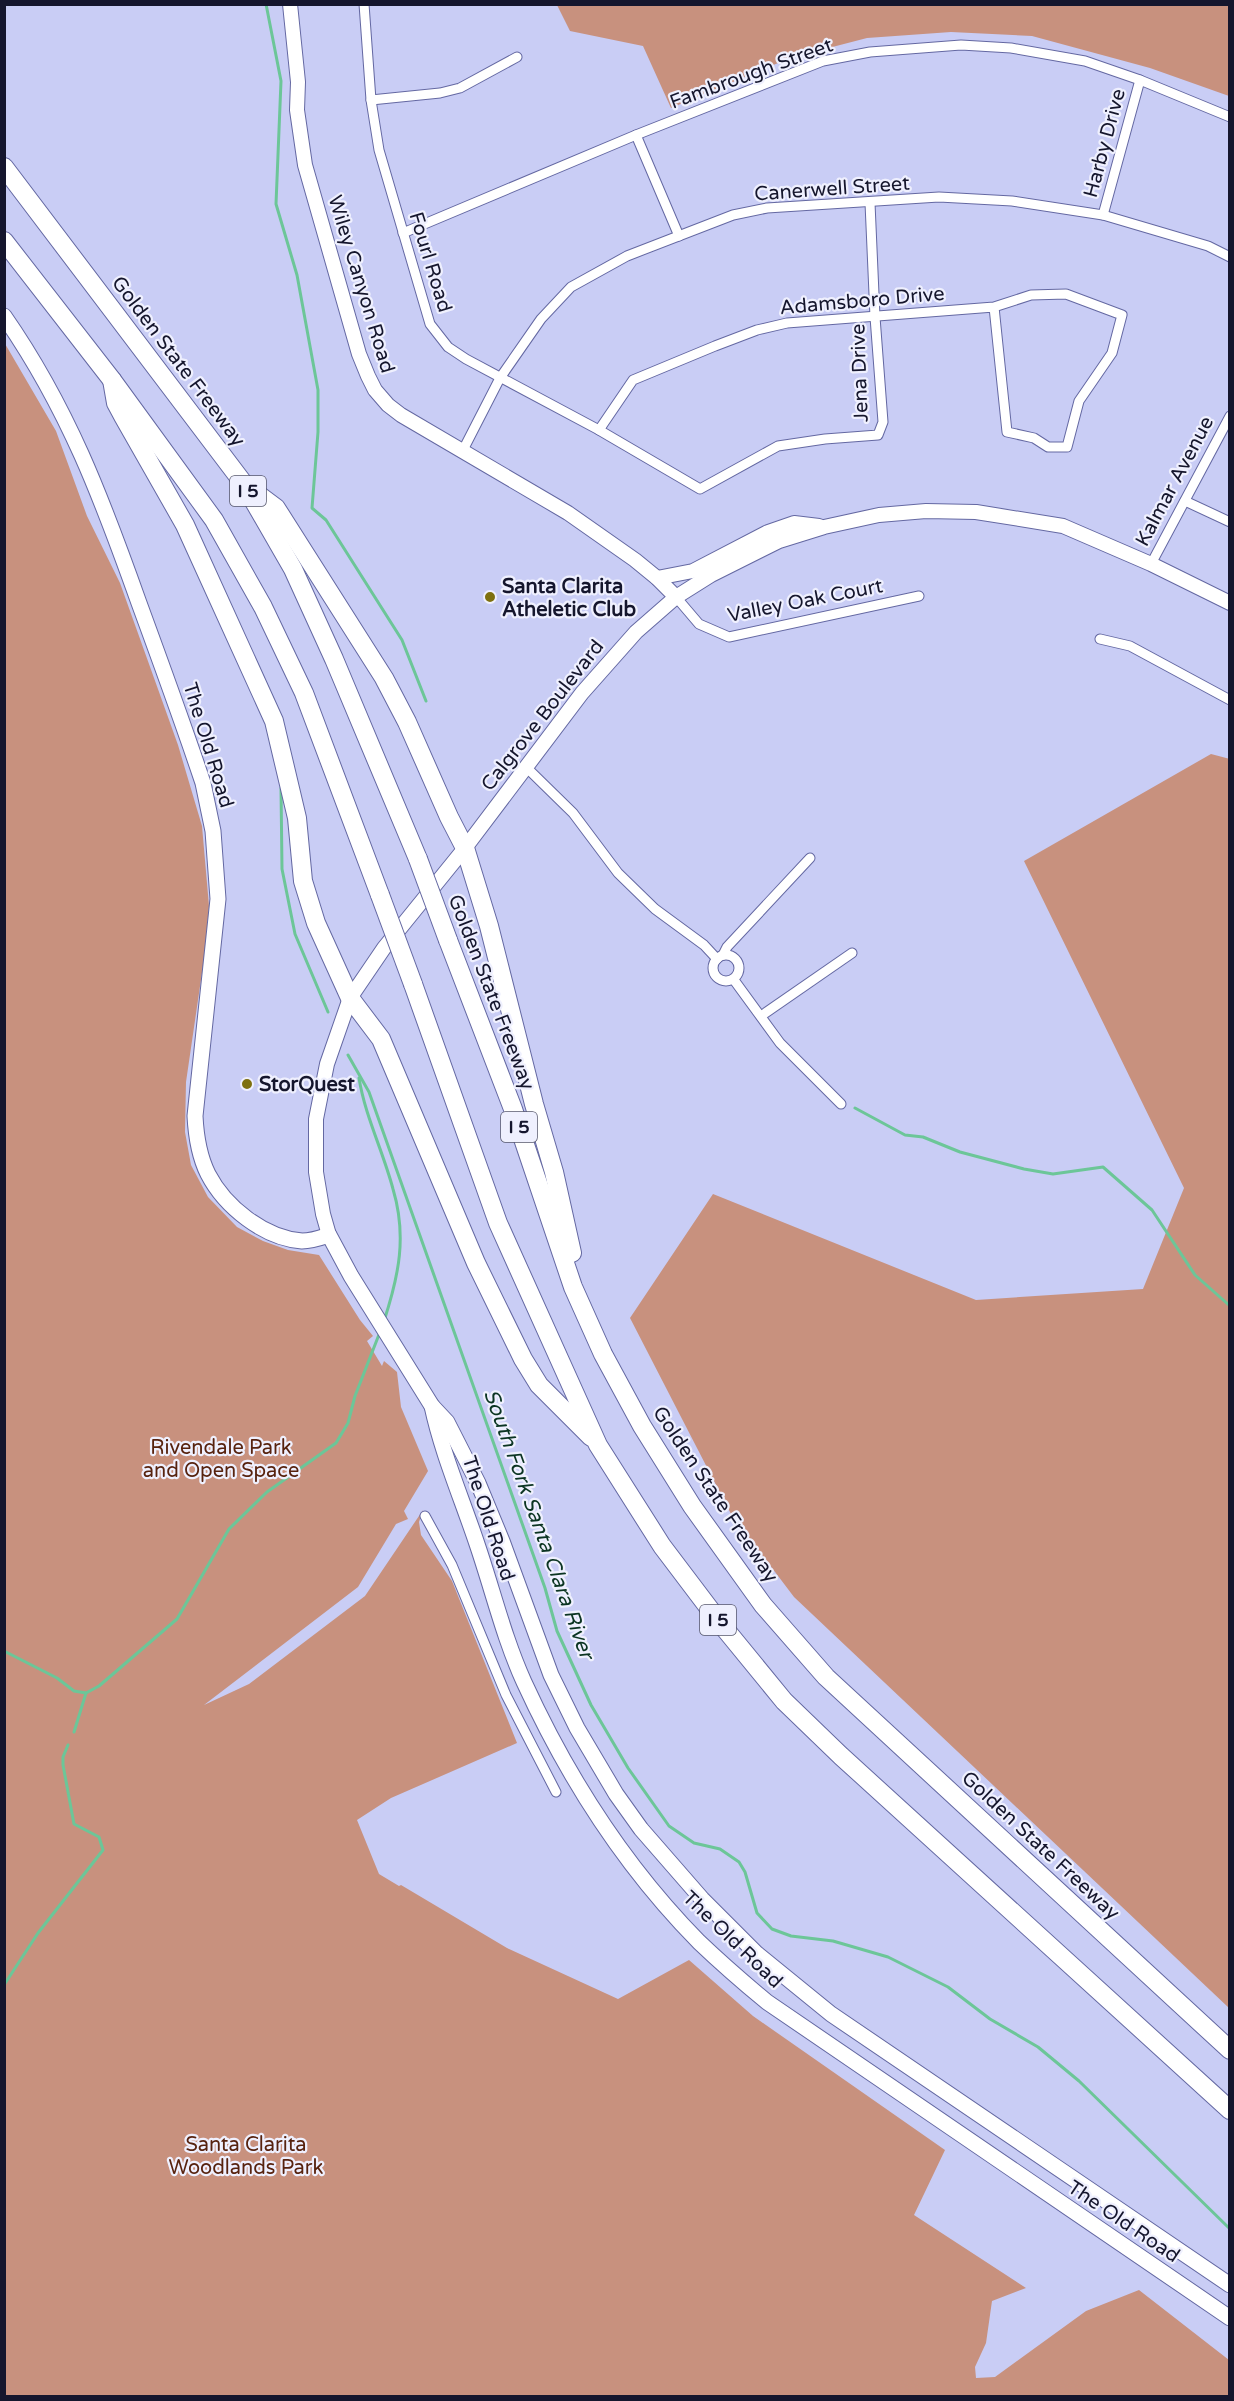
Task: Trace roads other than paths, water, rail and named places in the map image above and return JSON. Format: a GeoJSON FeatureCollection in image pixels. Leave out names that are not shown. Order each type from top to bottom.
{"type":"FeatureCollection","features":[{"type":"Feature","properties":{"kind":"highway","name":"Golden State Freeway"},"geometry":{"type":"LineString","coordinates":[[4,167],[244,484],[293,569],[334,659],[418,859],[513,1109],[573,1287],[603,1354],[642,1426],[692,1506],[764,1605],[826,1677],[1230,2050]]}},
{"type":"Feature","properties":{"kind":"highway","name":"I 5"},"geometry":{"type":"LineString","coordinates":[[4,241],[112,380],[213,520],[263,607],[304,693],[413,984],[498,1222],[598,1445],[662,1546],[721,1624],[784,1701],[891,1803],[1230,2110]]}},
{"type":"Feature","properties":{"kind":"highway"},"geometry":{"type":"LineString","coordinates":[[112,380],[116,403],[184,525],[274,721],[297,818],[303,881],[308,903],[350,998],[381,1038],[477,1263],[523,1359],[539,1385],[598,1445]]}},
{"type":"Feature","properties":{"kind":"highway"},"geometry":{"type":"LineString","coordinates":[[244,484],[276,508],[384,678],[465,848],[489,926],[534,1104],[554,1172],[586,1316]]}},
{"type":"Feature","properties":{"kind":"main road","name":"The Old Road"},"geometry":{"type":"LineString","coordinates":[[4,316],[58,402],[91,472],[203,783],[213,831],[218,899],[196,1095],[196,1137],[202,1157],[208,1173],[219,1190],[231,1205],[249,1220],[276,1234],[293,1239],[312,1240],[329,1235]]}},
{"type":"Feature","properties":{"kind":"main road"},"geometry":{"type":"LineString","coordinates":[[329,1235],[368,1304],[432,1406]]}},
{"type":"Feature","properties":{"kind":"main road","name":"The Old Road"},"geometry":{"type":"LineString","coordinates":[[432,1406],[447,1422],[478,1483],[502,1541],[551,1675],[576,1728],[616,1794],[641,1829],[702,1899],[756,1953],[831,2014],[1230,2285]]}},
{"type":"Feature","properties":{"kind":"main road","name":"The Old Road"},"geometry":{"type":"LineString","coordinates":[[432,1406],[437,1430],[484,1565],[504,1633],[524,1682],[593,1808],[618,1844],[679,1920],[729,1970],[767,2002],[1230,2318]]}},
{"type":"Feature","properties":{"kind":"street","name":"Wiley Canyon Road"},"geometry":{"type":"LineString","coordinates":[[290,4],[295,44],[300,138],[324,232],[368,376],[375,390],[388,405],[462,452],[550,502],[657,578],[676,597]]}},
{"type":"Feature","properties":{"kind":"street","name":"Fourl Road"},"geometry":{"type":"LineString","coordinates":[[364,4],[371,100],[380,150],[430,324],[448,347],[500,378],[599,430],[700,489]]}},
{"type":"Feature","properties":{"kind":"street","name":"Fambrough Street"},"geometry":{"type":"LineString","coordinates":[[403,233],[636,135],[823,61],[870,52],[961,45],[1011,48],[1084,61],[1140,80],[1230,117]]}},
{"type":"Feature","properties":{"kind":"street"},"geometry":{"type":"LineString","coordinates":[[371,100],[440,93],[460,88],[518,57]]}},
{"type":"Feature","properties":{"kind":"street","name":"Harby Drive"},"geometry":{"type":"LineString","coordinates":[[1103,215],[1140,80]]}},
{"type":"Feature","properties":{"kind":"street"},"geometry":{"type":"LineString","coordinates":[[636,135],[679,236]]}},
{"type":"Feature","properties":{"kind":"street","name":"Canerwell Street"},"geometry":{"type":"LineString","coordinates":[[462,452],[500,378],[541,319],[571,287],[627,256],[733,215],[767,208],[939,197],[1012,201],[1103,215],[1208,246],[1230,257]]}},
{"type":"Feature","properties":{"kind":"street","name":"Jena Drive"},"geometry":{"type":"LineString","coordinates":[[700,489],[778,446],[825,439],[878,435],[883,422],[870,203]]}},
{"type":"Feature","properties":{"kind":"street","name":"Adamsboro Drive"},"geometry":{"type":"LineString","coordinates":[[599,430],[633,380],[757,330],[787,323],[994,307],[1030,295],[1066,294],[1122,315],[1112,353],[1079,401],[1067,447],[1048,447],[1034,438],[1007,432],[994,307]]}},
{"type":"Feature","properties":{"kind":"street","name":"Kalmar Avenue"},"geometry":{"type":"LineString","coordinates":[[1151,564],[1230,416]]}},
{"type":"Feature","properties":{"kind":"street"},"geometry":{"type":"LineString","coordinates":[[1185,501],[1230,522]]}},
{"type":"Feature","properties":{"kind":"street","name":"Calgrove Boulevard"},"geometry":{"type":"LineString","coordinates":[[329,1235],[316,1172],[316,1119],[327,1064],[350,998],[384,948],[465,848],[582,693],[636,632],[676,597],[711,575],[779,541],[824,527],[879,515],[926,511],[976,512],[1063,526],[1151,564],[1230,603]]}},
{"type":"Feature","properties":{"kind":"street"},"geometry":{"type":"LineString","coordinates":[[657,578],[693,571],[750,540],[794,523],[824,527]]}},
{"type":"Feature","properties":{"kind":"street","name":"Valley Oak Court"},"geometry":{"type":"LineString","coordinates":[[676,597],[699,624],[729,637],[919,596]]}},
{"type":"Feature","properties":{"kind":"street"},"geometry":{"type":"LineString","coordinates":[[1100,639],[1130,646],[1230,700]]}},
{"type":"Feature","properties":{"kind":"street"},"geometry":{"type":"LineString","coordinates":[[526,767],[573,813],[618,873],[655,909],[720,957],[729,955],[737,961],[739,971],[734,980],[724,982],[715,976],[713,966],[720,957],[727,946],[810,858]]}},
{"type":"Feature","properties":{"kind":"street"},"geometry":{"type":"LineString","coordinates":[[761,1016],[852,954]]}},
{"type":"Feature","properties":{"kind":"street"},"geometry":{"type":"LineString","coordinates":[[734,980],[791,1055],[841,1104]]}},
{"type":"Feature","properties":{"kind":"street"},"geometry":{"type":"LineString","coordinates":[[425,1516],[452,1564],[506,1695],[556,1792]]}},
{"type":"Feature","properties":{"kind":"waterway"},"geometry":{"type":"LineString","coordinates":[[266,4],[281,81],[276,204],[297,275],[318,390],[318,432],[312,508],[326,520],[402,640],[426,701]]}},
{"type":"Feature","properties":{"kind":"waterway","name":"South Fork Santa Clara River"},"geometry":{"type":"LineString","coordinates":[[281,788],[282,869],[295,934],[328,1012]]}},
{"type":"Feature","properties":{"kind":"waterway","name":"South Fork Santa Clara River"},"geometry":{"type":"LineString","coordinates":[[348,1055],[369,1092],[545,1588],[557,1631],[591,1705],[628,1768],[669,1826],[694,1843],[720,1849],[739,1862],[745,1872],[757,1913],[772,1929],[791,1936],[833,1941],[888,1957],[948,1987],[990,2019],[1038,2047],[1079,2081],[1230,2229]]}},
{"type":"Feature","properties":{"kind":"waterway"},"geometry":{"type":"LineString","coordinates":[[359,1078],[365,1106],[393,1189],[400,1223],[397,1271],[384,1321]]}},
{"type":"Feature","properties":{"kind":"waterway"},"geometry":{"type":"LineString","coordinates":[[855,1108],[905,1135],[923,1137],[960,1152],[1024,1169],[1053,1174],[1103,1167],[1152,1210],[1195,1275],[1230,1306]]}},
{"type":"Feature","properties":{"kind":"waterway"},"geometry":{"type":"LineString","coordinates":[[4,1651],[57,1678],[74,1691],[86,1693],[99,1686],[177,1619],[229,1529],[267,1492],[336,1443],[348,1423],[355,1396],[380,1332]]}},
{"type":"Feature","properties":{"kind":"waterway"},"geometry":{"type":"LineString","coordinates":[[74,1732],[86,1693]]}},
{"type":"Feature","properties":{"kind":"waterway"},"geometry":{"type":"LineString","coordinates":[[4,1985],[38,1933],[103,1850],[99,1837],[74,1824],[63,1765],[63,1757],[68,1745]]}},
{"type":"Feature","properties":{"kind":"place","name":"Santa Clarita Atheletic Club"},"geometry":{"type":"Point","coordinates":[490,597]}},
{"type":"Feature","properties":{"kind":"place","name":"StorQuest"},"geometry":{"type":"Point","coordinates":[247,1084]}},
{"type":"Feature","properties":{"kind":"park label","name":"Rivendale Park and Open Space"},"geometry":{"type":"Point","coordinates":[221,1458]}},
{"type":"Feature","properties":{"kind":"park label","name":"Santa Clarita Woodlands Park"},"geometry":{"type":"Point","coordinates":[246,2156]}}]}
